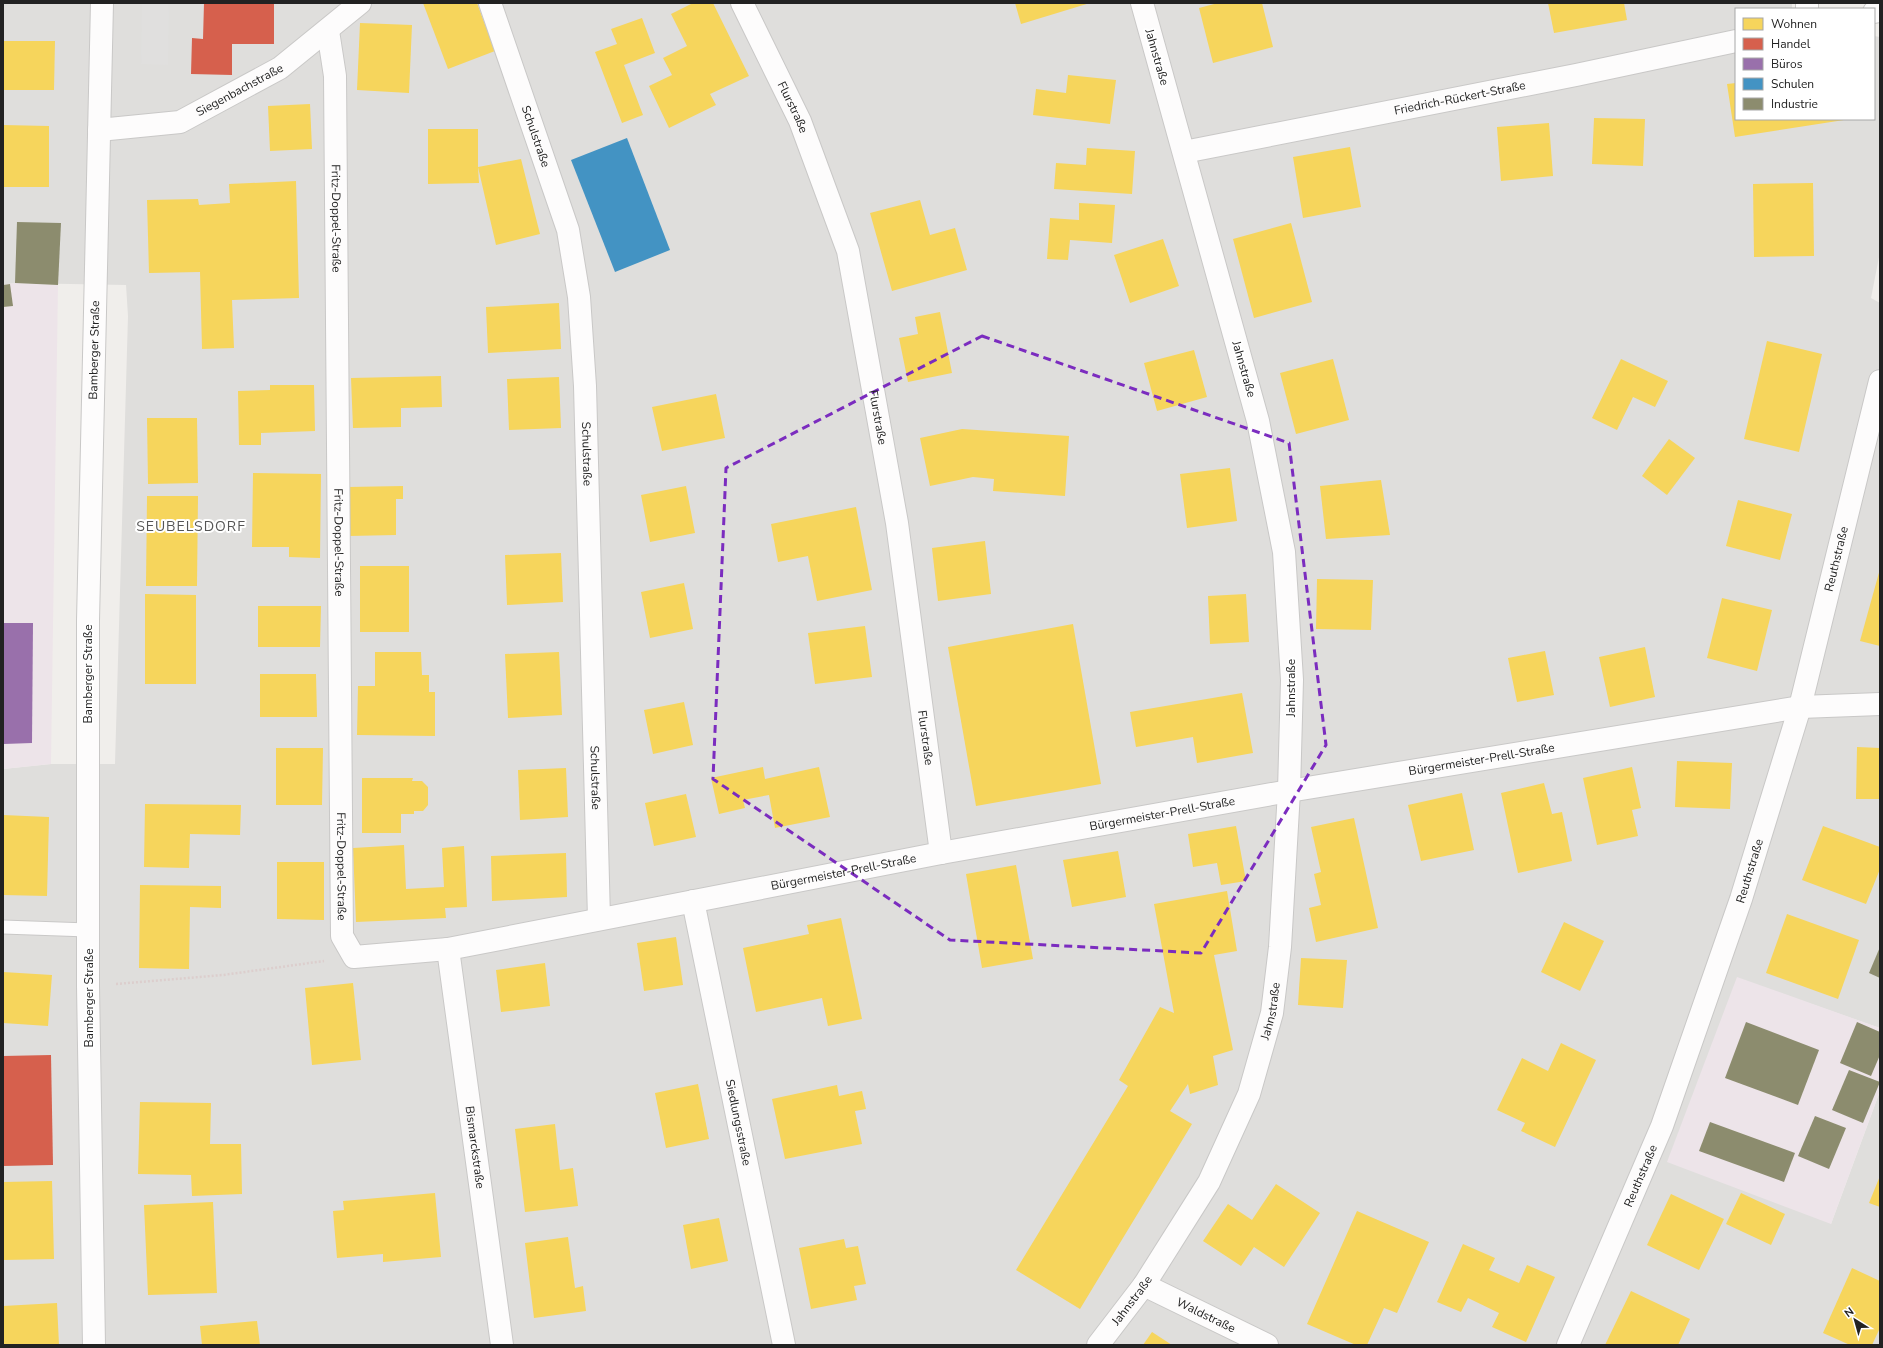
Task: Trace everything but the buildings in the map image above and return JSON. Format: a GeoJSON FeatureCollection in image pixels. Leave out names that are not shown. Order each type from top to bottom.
{"type":"FeatureCollection","features":[{"type":"Feature","properties":{"kind":"street","name":"Bamberger Straße"},"geometry":{"type":"LineString","coordinates":[[94,1345],[88,986],[88,621],[102,3]]}},
{"type":"Feature","properties":{"kind":"street","name":"Siegenbachstraße"},"geometry":{"type":"LineString","coordinates":[[99,130],[180,122],[280,68],[328,31],[360,3]]}},
{"type":"Feature","properties":{"kind":"street","name":"Schulstraße"},"geometry":{"type":"LineString","coordinates":[[490,3],[568,230],[579,297],[586,386],[598,919]]}},
{"type":"Feature","properties":{"kind":"street","name":"Flurstraße"},"geometry":{"type":"LineString","coordinates":[[742,3],[800,121],[848,251],[897,523],[941,853]]}},
{"type":"Feature","properties":{"kind":"street","name":"Jahnstraße"},"geometry":{"type":"LineString","coordinates":[[1098,1345],[1144,1285],[1209,1182],[1249,1094],[1272,1013],[1280,947],[1289,791],[1292,680],[1284,552],[1258,421],[1142,3]]}},
{"type":"Feature","properties":{"kind":"street","name":"Fritz-Doppel-Straße"},"geometry":{"type":"LineString","coordinates":[[328,31],[335,76],[342,936],[354,957]]}},
{"type":"Feature","properties":{"kind":"street","name":"Friedrich-Rückert-Straße"},"geometry":{"type":"LineString","coordinates":[[1184,152],[1576,75],[1735,41]]}},
{"type":"Feature","properties":{"kind":"street","name":"Reuthstraße"},"geometry":{"type":"LineString","coordinates":[[1568,1345],[1662,1126],[1741,899],[1800,707],[1880,381]]}},
{"type":"Feature","properties":{"kind":"street","name":"Bürgermeister-Prell-Straße"},"geometry":{"type":"LineString","coordinates":[[448,949],[941,853],[1289,791],[1800,707],[1880,704]]}},
{"type":"Feature","properties":{"kind":"street","name":"Siedlungsstraße"},"geometry":{"type":"LineString","coordinates":[[692,901],[784,1345]]}},
{"type":"Feature","properties":{"kind":"street"},"geometry":{"type":"LineString","coordinates":[[354,957],[448,949]]}},
{"type":"Feature","properties":{"kind":"street","name":"Bismarckstraße"},"geometry":{"type":"LineString","coordinates":[[448,949],[502,1345]]}},
{"type":"Feature","properties":{"kind":"street","name":"Waldstraße"},"geometry":{"type":"LineString","coordinates":[[1144,1285],[1267,1345]]}},
{"type":"Feature","properties":{"kind":"lane"},"geometry":{"type":"LineString","coordinates":[[3,926],[88,930]]}},
{"type":"Feature","properties":{"kind":"path"},"geometry":{"type":"LineString","coordinates":[[88,986],[223,975],[354,957]]}},
{"type":"Feature","properties":{"kind":"highlighted area"},"geometry":{"type":"Polygon","coordinates":[[[982,336],[1289,443],[1326,745],[1201,953],[950,940],[713,779],[726,468],[982,336]]]}},
{"type":"Feature","properties":{"kind":"shaded area"},"geometry":{"type":"Polygon","coordinates":[[[3,3],[1792,3],[1792,8],[1735,8],[1735,120],[1875,120],[1875,36],[1880,37],[1880,252],[1871,298],[1880,303],[1880,1028],[1737,978],[1831,1224],[1880,1091],[1880,1345],[3,1345],[3,769],[51,764],[115,764],[128,316],[126,285],[15,283],[3,285],[3,3]]]}},
{"type":"Feature","properties":{"kind":"shaded area"},"geometry":{"type":"Polygon","coordinates":[[[142,3],[169,3],[168,65],[141,64],[142,3]]]}},
{"type":"Feature","properties":{"kind":"shaded area"},"geometry":{"type":"Polygon","coordinates":[[[15,283],[58,285],[51,764],[3,769],[3,285],[15,283]]]}},
{"type":"Feature","properties":{"kind":"shaded area"},"geometry":{"type":"Polygon","coordinates":[[[1737,977],[1880,1028],[1880,1091],[1831,1224],[1667,1162],[1737,977]]]}},
{"type":"Feature","properties":{"kind":"district","name":"SEUBELSDORF"},"geometry":{"type":"Point","coordinates":[191,526]}}]}
